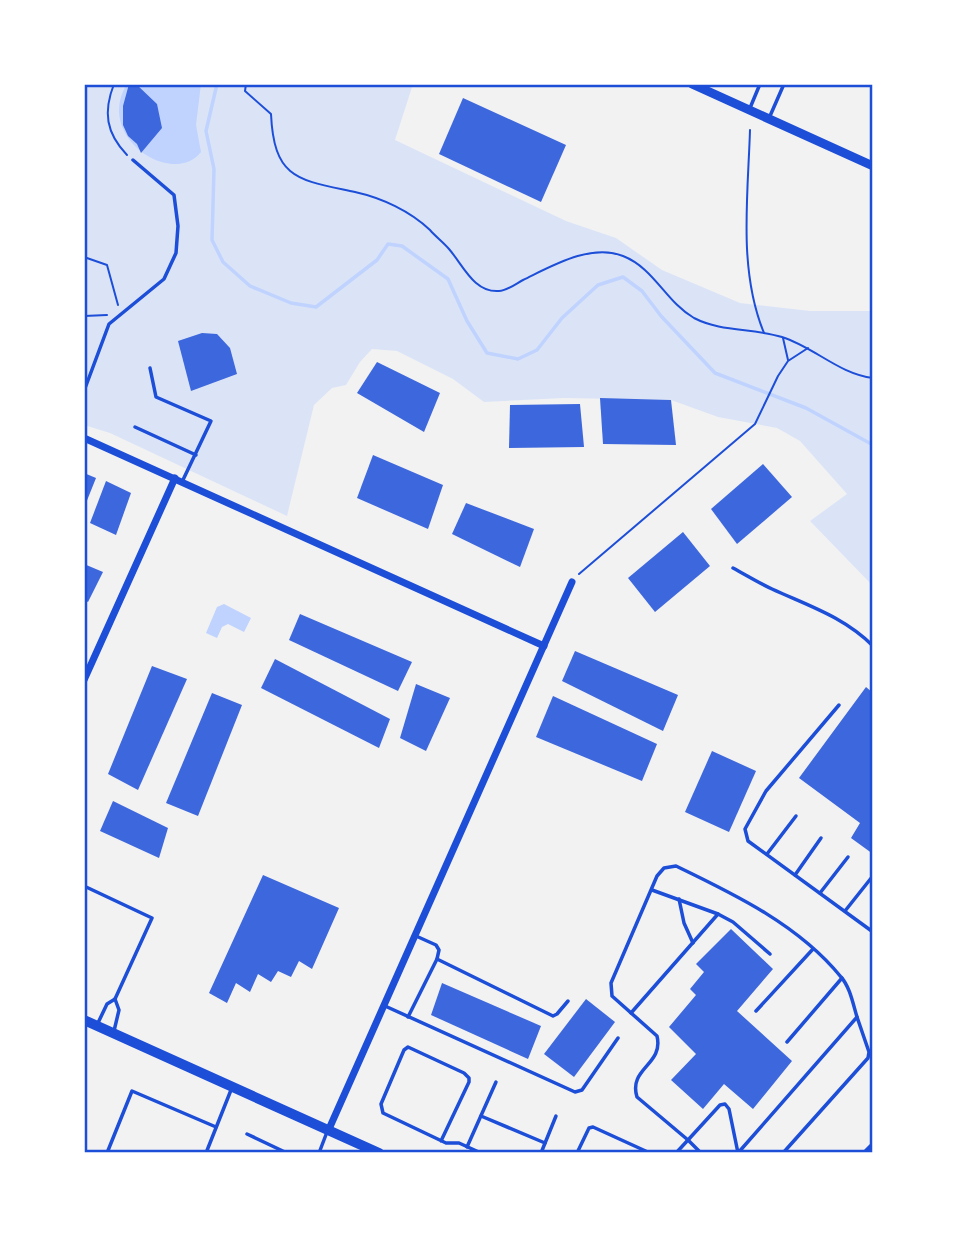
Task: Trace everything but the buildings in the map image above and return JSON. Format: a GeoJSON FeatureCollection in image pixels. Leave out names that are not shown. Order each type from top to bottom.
{"type":"FeatureCollection","features":[{"type":"Feature","properties":{"kind":"main road"},"geometry":{"type":"LineString","coordinates":[[84,1020],[379,1153]]}},
{"type":"Feature","properties":{"kind":"main road"},"geometry":{"type":"LineString","coordinates":[[868,1153],[873,1148]]}},
{"type":"Feature","properties":{"kind":"street"},"geometry":{"type":"LineString","coordinates":[[692,84],[873,166]]}},
{"type":"Feature","properties":{"kind":"street"},"geometry":{"type":"LineString","coordinates":[[84,438],[544,646]]}},
{"type":"Feature","properties":{"kind":"street"},"geometry":{"type":"LineString","coordinates":[[84,680],[178,480]]}},
{"type":"Feature","properties":{"kind":"street"},"geometry":{"type":"LineString","coordinates":[[329,1129],[572,582]]}},
{"type":"Feature","properties":{"kind":"lane"},"geometry":{"type":"LineString","coordinates":[[749,110],[760,84]]}},
{"type":"Feature","properties":{"kind":"lane"},"geometry":{"type":"LineString","coordinates":[[769,118],[784,84]]}},
{"type":"Feature","properties":{"kind":"lane"},"geometry":{"type":"LineString","coordinates":[[84,391],[109,324],[163,279],[176,253],[178,226],[174,195],[133,160]]}},
{"type":"Feature","properties":{"kind":"lane"},"geometry":{"type":"LineString","coordinates":[[150,368],[156,397],[211,421],[196,455],[178,480]]}},
{"type":"Feature","properties":{"kind":"lane"},"geometry":{"type":"LineString","coordinates":[[135,427],[196,455]]}},
{"type":"Feature","properties":{"kind":"lane"},"geometry":{"type":"LineString","coordinates":[[733,568],[771,589],[822,611],[872,642]]}},
{"type":"Feature","properties":{"kind":"lane"},"geometry":{"type":"LineString","coordinates":[[839,705],[766,791],[745,829],[748,841],[873,932]]}},
{"type":"Feature","properties":{"kind":"lane"},"geometry":{"type":"LineString","coordinates":[[767,854],[796,816]]}},
{"type":"Feature","properties":{"kind":"lane"},"geometry":{"type":"LineString","coordinates":[[795,875],[821,838]]}},
{"type":"Feature","properties":{"kind":"lane"},"geometry":{"type":"LineString","coordinates":[[820,893],[848,857]]}},
{"type":"Feature","properties":{"kind":"lane"},"geometry":{"type":"LineString","coordinates":[[701,1153],[638,1097],[634,1088],[637,1078],[657,1054],[657,1036],[612,996],[610,991],[611,983],[657,876],[664,868],[676,866],[748,901],[813,949],[842,978],[857,1017],[869,1052],[868,1058],[783,1153]]}},
{"type":"Feature","properties":{"kind":"lane"},"geometry":{"type":"LineString","coordinates":[[845,911],[872,877]]}},
{"type":"Feature","properties":{"kind":"lane"},"geometry":{"type":"LineString","coordinates":[[84,886],[152,918],[115,999],[107,1004],[97,1026]]}},
{"type":"Feature","properties":{"kind":"lane"},"geometry":{"type":"LineString","coordinates":[[652,890],[733,922],[770,954]]}},
{"type":"Feature","properties":{"kind":"lane"},"geometry":{"type":"LineString","coordinates":[[679,899],[684,923],[693,943]]}},
{"type":"Feature","properties":{"kind":"lane"},"geometry":{"type":"LineString","coordinates":[[631,1013],[718,914]]}},
{"type":"Feature","properties":{"kind":"lane"},"geometry":{"type":"LineString","coordinates":[[408,1017],[439,950],[436,945],[414,935]]}},
{"type":"Feature","properties":{"kind":"lane"},"geometry":{"type":"LineString","coordinates":[[756,1011],[813,949]]}},
{"type":"Feature","properties":{"kind":"lane"},"geometry":{"type":"LineString","coordinates":[[437,959],[553,1016],[568,1001]]}},
{"type":"Feature","properties":{"kind":"lane"},"geometry":{"type":"LineString","coordinates":[[787,1042],[842,978]]}},
{"type":"Feature","properties":{"kind":"lane"},"geometry":{"type":"LineString","coordinates":[[114,1032],[119,1010],[115,999]]}},
{"type":"Feature","properties":{"kind":"lane"},"geometry":{"type":"LineString","coordinates":[[383,1005],[575,1092],[582,1090],[618,1038]]}},
{"type":"Feature","properties":{"kind":"lane"},"geometry":{"type":"LineString","coordinates":[[676,1153],[720,1105],[725,1104],[729,1109],[738,1153],[857,1017]]}},
{"type":"Feature","properties":{"kind":"lane"},"geometry":{"type":"LineString","coordinates":[[441,1140],[469,1078],[464,1073],[408,1047],[404,1050],[380,1108],[383,1113],[441,1140],[481,1153]]}},
{"type":"Feature","properties":{"kind":"lane"},"geometry":{"type":"LineString","coordinates":[[467,1147],[496,1082]]}},
{"type":"Feature","properties":{"kind":"lane"},"geometry":{"type":"LineString","coordinates":[[206,1153],[233,1086]]}},
{"type":"Feature","properties":{"kind":"lane"},"geometry":{"type":"LineString","coordinates":[[107,1153],[132,1091],[216,1127]]}},
{"type":"Feature","properties":{"kind":"lane"},"geometry":{"type":"LineString","coordinates":[[481,1115],[545,1143]]}},
{"type":"Feature","properties":{"kind":"lane"},"geometry":{"type":"LineString","coordinates":[[541,1153],[556,1116]]}},
{"type":"Feature","properties":{"kind":"lane"},"geometry":{"type":"LineString","coordinates":[[577,1153],[589,1128],[593,1127],[650,1153]]}},
{"type":"Feature","properties":{"kind":"lane"},"geometry":{"type":"LineString","coordinates":[[319,1153],[329,1129]]}},
{"type":"Feature","properties":{"kind":"lane"},"geometry":{"type":"LineString","coordinates":[[247,1134],[287,1153]]}},
{"type":"Feature","properties":{"kind":"path"},"geometry":{"type":"LineString","coordinates":[[114,84],[107,101],[109,127],[119,146],[133,160]]}},
{"type":"Feature","properties":{"kind":"path"},"geometry":{"type":"LineString","coordinates":[[246,84],[245,91],[271,114],[277,155],[299,179],[359,193],[399,208],[425,226],[483,288],[501,291],[543,270],[586,254],[621,255],[642,265],[671,298],[693,317],[715,326],[783,337],[862,377],[873,378]]}},
{"type":"Feature","properties":{"kind":"path"},"geometry":{"type":"LineString","coordinates":[[750,130],[746,229],[752,299],[764,333]]}},
{"type":"Feature","properties":{"kind":"path"},"geometry":{"type":"LineString","coordinates":[[84,257],[107,265],[120,314],[84,316]]}},
{"type":"Feature","properties":{"kind":"path"},"geometry":{"type":"LineString","coordinates":[[783,337],[788,361]]}},
{"type":"Feature","properties":{"kind":"path"},"geometry":{"type":"LineString","coordinates":[[572,582],[585,567],[749,430],[763,410],[788,361],[809,348]]}},
{"type":"Feature","properties":{"kind":"shaded area"},"geometry":{"type":"Polygon","coordinates":[[[84,84],[413,84],[395,140],[566,221],[616,238],[662,270],[740,303],[810,311],[873,311],[873,586],[810,521],[847,494],[800,441],[777,428],[718,417],[671,400],[564,398],[484,402],[453,379],[397,351],[372,349],[360,362],[346,385],[332,388],[314,405],[287,516],[110,433],[84,425],[84,84]]]}},
{"type":"Feature","properties":{"kind":"water"},"geometry":{"type":"Polygon","coordinates":[[[127,84],[201,84],[196,125],[201,152],[188,162],[173,164],[157,160],[141,151],[129,138],[121,122],[120,104],[127,84]]]}},
{"type":"Feature","properties":{"kind":"water"},"geometry":{"type":"Polygon","coordinates":[[[224,604],[251,618],[244,632],[228,624],[222,627],[217,638],[206,633],[217,607],[224,604]]]}},
{"type":"Feature","properties":{"kind":"waterway"},"geometry":{"type":"LineString","coordinates":[[217,84],[206,131],[214,169],[212,240],[223,262],[250,286],[291,303],[316,307],[377,260],[388,244],[402,246],[448,279],[467,321],[487,353],[518,359],[537,350],[562,318],[598,285],[623,277],[642,291],[661,316],[715,373],[806,408],[873,445]]}}]}
